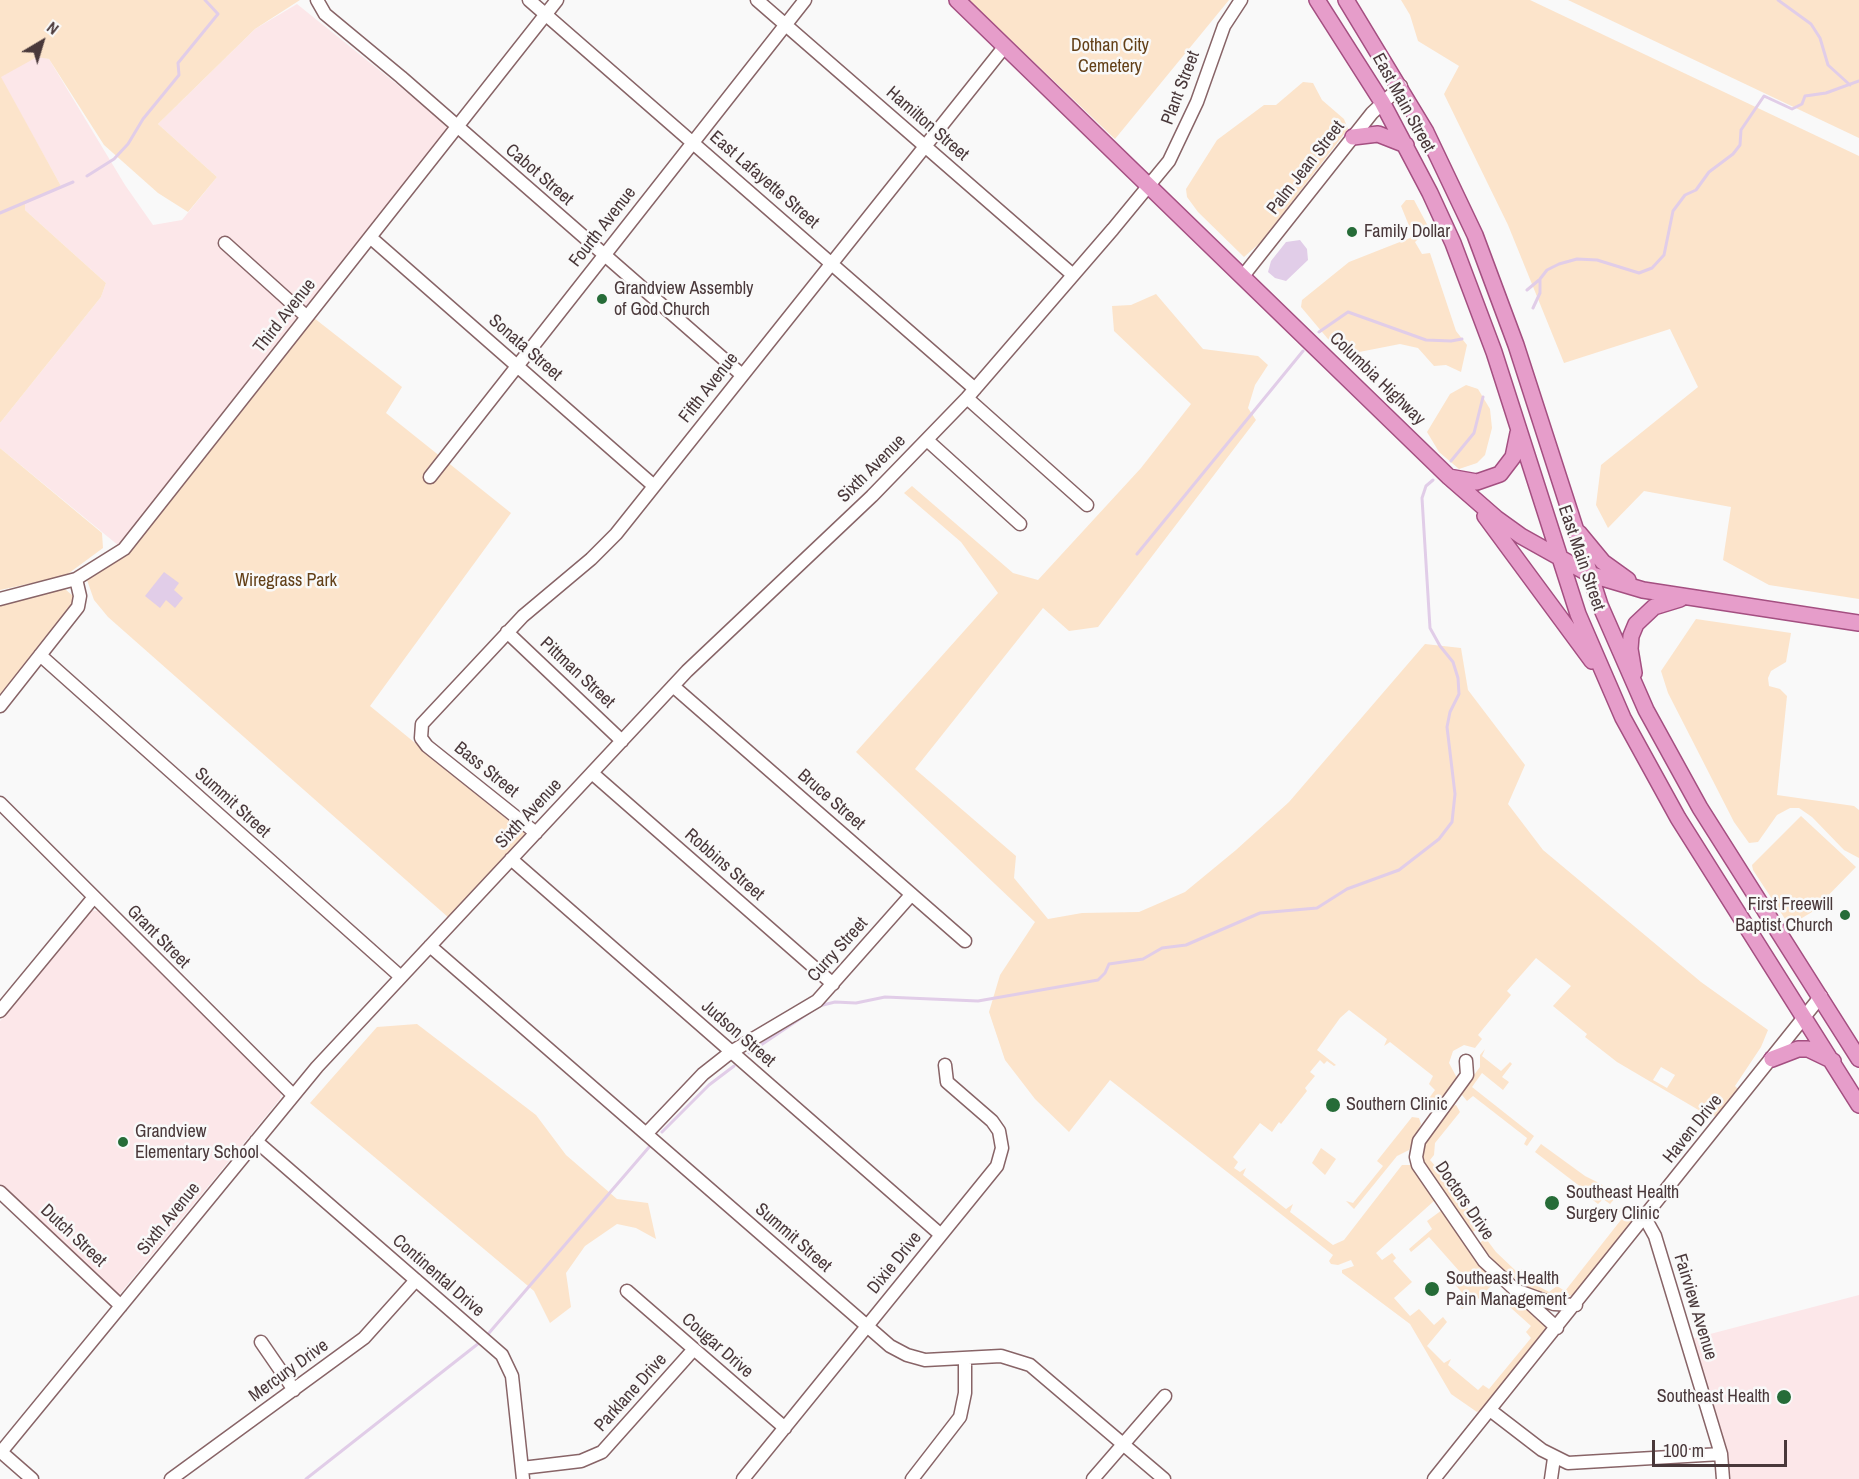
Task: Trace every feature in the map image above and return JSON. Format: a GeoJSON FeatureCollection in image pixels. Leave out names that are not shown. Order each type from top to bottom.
{"type":"FeatureCollection","features":[{"type":"Feature","properties":{"kind":"main road","name":"Columbia Highway"},"geometry":{"type":"LineString","coordinates":[[957,0],[1470,497],[1521,536],[1589,574],[1643,590],[1859,623]]}},
{"type":"Feature","properties":{"kind":"main road","name":"East Main Street"},"geometry":{"type":"LineString","coordinates":[[1317,0],[1382,102],[1430,193],[1472,292],[1558,558],[1602,673],[1637,746],[1678,818],[1859,1105]]}},
{"type":"Feature","properties":{"kind":"main road","name":"East Main Street"},"geometry":{"type":"LineString","coordinates":[[1346,0],[1401,86],[1450,181],[1495,285],[1589,574],[1637,691],[1667,751],[1700,808],[1859,1059]]}},
{"type":"Feature","properties":{"kind":"main road"},"geometry":{"type":"LineString","coordinates":[[1353,137],[1378,134],[1406,146]]}},
{"type":"Feature","properties":{"kind":"main road"},"geometry":{"type":"LineString","coordinates":[[1449,477],[1477,482],[1500,474],[1513,457],[1518,430]]}},
{"type":"Feature","properties":{"kind":"main road"},"geometry":{"type":"LineString","coordinates":[[1470,497],[1534,580],[1574,639],[1602,673]]}},
{"type":"Feature","properties":{"kind":"main road"},"geometry":{"type":"LineString","coordinates":[[1573,526],[1603,562],[1643,590]]}},
{"type":"Feature","properties":{"kind":"main road"},"geometry":{"type":"LineString","coordinates":[[1637,691],[1630,649],[1631,636],[1636,624],[1654,607],[1685,598]]}},
{"type":"Feature","properties":{"kind":"main road"},"geometry":{"type":"LineString","coordinates":[[1678,818],[1700,808]]}},
{"type":"Feature","properties":{"kind":"main road"},"geometry":{"type":"LineString","coordinates":[[1772,1059],[1798,1049],[1808,1049],[1833,1061]]}},
{"type":"Feature","properties":{"kind":"street","name":"Cabot Street"},"geometry":{"type":"LineString","coordinates":[[317,0],[325,14],[742,375]]}},
{"type":"Feature","properties":{"kind":"street","name":"East Lafayette Street"},"geometry":{"type":"LineString","coordinates":[[529,0],[831,262],[1087,505]]}},
{"type":"Feature","properties":{"kind":"street","name":"Third Avenue"},"geometry":{"type":"LineString","coordinates":[[0,599],[76,579],[113,558],[127,545],[557,0]]}},
{"type":"Feature","properties":{"kind":"street","name":"Hamilton Street"},"geometry":{"type":"LineString","coordinates":[[758,0],[1073,275]]}},
{"type":"Feature","properties":{"kind":"street","name":"Fourth Avenue"},"geometry":{"type":"LineString","coordinates":[[430,477],[805,0]]}},
{"type":"Feature","properties":{"kind":"street","name":"Plant Street"},"geometry":{"type":"LineString","coordinates":[[1113,229],[1169,161],[1182,138],[1220,34],[1241,0]]}},
{"type":"Feature","properties":{"kind":"street","name":"Fifth Avenue"},"geometry":{"type":"LineString","coordinates":[[419,731],[422,724],[507,632],[591,559],[654,486],[1005,46]]}},
{"type":"Feature","properties":{"kind":"street","name":"Palm Jean Street"},"geometry":{"type":"LineString","coordinates":[[1243,276],[1382,102],[1401,86]]}},
{"type":"Feature","properties":{"kind":"street","name":"Sixth Avenue"},"geometry":{"type":"LineString","coordinates":[[1,1452],[293,1095],[673,686],[729,630],[872,496],[971,394],[1113,229]]}},
{"type":"Feature","properties":{"kind":"street","name":"Sonata Street"},"geometry":{"type":"LineString","coordinates":[[370,237],[654,486]]}},
{"type":"Feature","properties":{"kind":"street"},"geometry":{"type":"LineString","coordinates":[[225,243],[308,317]]}},
{"type":"Feature","properties":{"kind":"street"},"geometry":{"type":"LineString","coordinates":[[927,440],[1020,524]]}},
{"type":"Feature","properties":{"kind":"street"},"geometry":{"type":"LineString","coordinates":[[0,706],[78,607],[80,596],[76,579]]}},
{"type":"Feature","properties":{"kind":"street","name":"Pittman Street"},"geometry":{"type":"LineString","coordinates":[[507,632],[622,741]]}},
{"type":"Feature","properties":{"kind":"street","name":"Summit Street"},"geometry":{"type":"LineString","coordinates":[[40,655],[401,977]]}},
{"type":"Feature","properties":{"kind":"street","name":"Bruce Street"},"geometry":{"type":"LineString","coordinates":[[673,686],[965,941]]}},
{"type":"Feature","properties":{"kind":"street","name":"Bass Street"},"geometry":{"type":"LineString","coordinates":[[419,731],[427,746],[536,833]]}},
{"type":"Feature","properties":{"kind":"street","name":"Robbins Street"},"geometry":{"type":"LineString","coordinates":[[592,773],[833,984]]}},
{"type":"Feature","properties":{"kind":"street","name":"Grant Street"},"geometry":{"type":"LineString","coordinates":[[0,803],[293,1095]]}},
{"type":"Feature","properties":{"kind":"street","name":"Judson Street"},"geometry":{"type":"LineString","coordinates":[[511,860],[941,1235]]}},
{"type":"Feature","properties":{"kind":"street","name":"Curry Street"},"geometry":{"type":"LineString","coordinates":[[646,1134],[687,1088],[731,1052],[817,1001],[911,895]]}},
{"type":"Feature","properties":{"kind":"street"},"geometry":{"type":"LineString","coordinates":[[2,1003],[94,897]]}},
{"type":"Feature","properties":{"kind":"street","name":"Summit Street"},"geometry":{"type":"LineString","coordinates":[[430,946],[890,1346],[915,1358],[934,1361],[1001,1356],[1030,1365],[1164,1479]]}},
{"type":"Feature","properties":{"kind":"street","name":"Haven Drive"},"geometry":{"type":"LineString","coordinates":[[1434,1479],[1576,1305],[1821,996]]}},
{"type":"Feature","properties":{"kind":"street","name":"Doctors Drive"},"geometry":{"type":"LineString","coordinates":[[1466,1061],[1467,1075],[1422,1134],[1416,1157],[1422,1173],[1444,1200],[1476,1251],[1493,1271],[1557,1328]]}},
{"type":"Feature","properties":{"kind":"street","name":"Dixie Drive"},"geometry":{"type":"LineString","coordinates":[[744,1479],[997,1166],[1002,1148],[999,1131],[992,1121],[947,1082],[945,1065]]}},
{"type":"Feature","properties":{"kind":"street","name":"Continental Drive"},"geometry":{"type":"LineString","coordinates":[[255,1141],[502,1355],[512,1376],[522,1473]]}},
{"type":"Feature","properties":{"kind":"street","name":"Dutch Street"},"geometry":{"type":"LineString","coordinates":[[0,1192],[122,1306]]}},
{"type":"Feature","properties":{"kind":"street","name":"Fairview Avenue"},"geometry":{"type":"LineString","coordinates":[[1645,1218],[1655,1236],[1721,1454],[1723,1479]]}},
{"type":"Feature","properties":{"kind":"street","name":"Mercury Drive"},"geometry":{"type":"LineString","coordinates":[[171,1479],[364,1338],[416,1280]]}},
{"type":"Feature","properties":{"kind":"street","name":"Doctors Drive"},"geometry":{"type":"LineString","coordinates":[[1515,1289],[1554,1304],[1576,1305]]}},
{"type":"Feature","properties":{"kind":"street","name":"Cougar Drive"},"geometry":{"type":"LineString","coordinates":[[627,1290],[784,1428]]}},
{"type":"Feature","properties":{"kind":"street"},"geometry":{"type":"LineString","coordinates":[[261,1342],[294,1390]]}},
{"type":"Feature","properties":{"kind":"street","name":"Parklane Drive"},"geometry":{"type":"LineString","coordinates":[[522,1473],[581,1461],[602,1452],[694,1350]]}},
{"type":"Feature","properties":{"kind":"street"},"geometry":{"type":"LineString","coordinates":[[912,1479],[960,1417],[965,1393],[964,1359]]}},
{"type":"Feature","properties":{"kind":"street"},"geometry":{"type":"LineString","coordinates":[[1093,1479],[1165,1396]]}},
{"type":"Feature","properties":{"kind":"street"},"geometry":{"type":"LineString","coordinates":[[1490,1410],[1554,1458],[1579,1464],[1721,1454]]}},
{"type":"Feature","properties":{"kind":"street"},"geometry":{"type":"LineString","coordinates":[[1,1452],[32,1479]]}},
{"type":"Feature","properties":{"kind":"street"},"geometry":{"type":"LineString","coordinates":[[1551,1479],[1554,1458]]}},
{"type":"Feature","properties":{"kind":"shaded area"},"geometry":{"type":"Polygon","coordinates":[[[297,4],[445,123],[447,130],[275,345],[119,546],[0,448],[0,423],[101,297],[106,283],[25,210],[24,204],[61,186],[0,77],[37,56],[49,59],[125,185],[153,225],[182,220],[217,177],[158,124],[255,29],[297,4]]]}},
{"type":"Feature","properties":{"kind":"shaded area"},"geometry":{"type":"Polygon","coordinates":[[[1300,240],[1307,249],[1308,260],[1286,281],[1275,278],[1268,272],[1271,261],[1286,242],[1300,240]]]}},
{"type":"Feature","properties":{"kind":"shaded area"},"geometry":{"type":"Polygon","coordinates":[[[164,572],[179,583],[174,590],[183,598],[175,608],[166,600],[160,608],[145,596],[164,572]]]}},
{"type":"Feature","properties":{"kind":"shaded area","name":"Grandview Elementary School"},"geometry":{"type":"Polygon","coordinates":[[[90,910],[98,911],[281,1093],[280,1099],[119,1295],[0,1184],[0,1021],[90,910]]]}},
{"type":"Feature","properties":{"kind":"shaded area","name":"Southeast Health"},"geometry":{"type":"Polygon","coordinates":[[[1859,1295],[1859,1479],[1729,1479],[1691,1339],[1859,1295]]]}},
{"type":"Feature","properties":{"kind":"green space"},"geometry":{"type":"Polygon","coordinates":[[[0,0],[300,0],[255,29],[158,124],[217,177],[188,212],[158,193],[104,145],[49,59],[37,57],[1,77],[61,186],[25,204],[25,210],[106,283],[101,297],[0,423],[0,0]]]}},
{"type":"Feature","properties":{"kind":"green space","name":"Dothan City Cemetery"},"geometry":{"type":"Polygon","coordinates":[[[969,0],[1229,0],[1115,139],[969,0]]]}},
{"type":"Feature","properties":{"kind":"green space"},"geometry":{"type":"Polygon","coordinates":[[[1401,0],[1530,0],[1859,156],[1859,599],[1769,585],[1723,560],[1731,507],[1644,491],[1608,528],[1596,505],[1601,465],[1698,387],[1670,329],[1564,363],[1508,225],[1444,94],[1459,66],[1418,41],[1410,15],[1401,0]]]}},
{"type":"Feature","properties":{"kind":"green space"},"geometry":{"type":"Polygon","coordinates":[[[1568,0],[1859,0],[1859,138],[1568,0]]]}},
{"type":"Feature","properties":{"kind":"green space"},"geometry":{"type":"Polygon","coordinates":[[[1303,82],[1313,83],[1322,100],[1344,119],[1348,129],[1261,242],[1244,257],[1198,212],[1187,197],[1186,189],[1217,140],[1264,105],[1276,105],[1303,82]]]}},
{"type":"Feature","properties":{"kind":"green space"},"geometry":{"type":"Polygon","coordinates":[[[1406,200],[1414,200],[1429,228],[1415,242],[1422,254],[1430,253],[1456,331],[1467,345],[1461,372],[1446,365],[1434,366],[1418,348],[1400,344],[1349,354],[1328,339],[1301,307],[1302,300],[1349,262],[1410,238],[1412,233],[1401,206],[1406,200]]]}},
{"type":"Feature","properties":{"kind":"green space"},"geometry":{"type":"Polygon","coordinates":[[[1156,294],[1203,349],[1258,356],[1268,365],[1255,385],[1248,408],[1256,420],[1098,627],[1069,631],[1043,608],[915,769],[1016,856],[1014,878],[1048,919],[1082,913],[1139,912],[1185,892],[1289,802],[1425,644],[1461,648],[1468,690],[1525,765],[1508,804],[1543,850],[1701,982],[1768,1030],[1761,1047],[1735,1086],[1739,1090],[1718,1116],[1707,1115],[1617,1062],[1585,1037],[1587,1034],[1553,1006],[1571,986],[1536,958],[1507,991],[1511,995],[1478,1035],[1482,1039],[1475,1048],[1464,1045],[1453,1051],[1449,1063],[1457,1078],[1431,1111],[1421,1107],[1419,1101],[1422,1098],[1427,1101],[1435,1090],[1429,1084],[1433,1076],[1390,1042],[1384,1046],[1387,1039],[1349,1010],[1340,1018],[1317,1050],[1336,1065],[1327,1061],[1324,1064],[1320,1060],[1310,1072],[1315,1076],[1305,1088],[1307,1091],[1281,1124],[1279,1122],[1272,1132],[1260,1123],[1233,1157],[1238,1162],[1234,1168],[1240,1172],[1246,1168],[1243,1175],[1286,1209],[1293,1204],[1290,1212],[1333,1245],[1344,1240],[1402,1165],[1411,1165],[1434,1197],[1434,1201],[1376,1253],[1382,1260],[1392,1253],[1396,1258],[1393,1261],[1412,1282],[1394,1298],[1410,1316],[1419,1309],[1434,1325],[1443,1317],[1447,1322],[1427,1346],[1444,1363],[1451,1359],[1448,1365],[1478,1390],[1483,1385],[1489,1389],[1531,1338],[1526,1332],[1531,1326],[1501,1299],[1495,1303],[1494,1300],[1507,1291],[1546,1324],[1544,1333],[1482,1409],[1477,1412],[1451,1394],[1410,1324],[1342,1273],[1342,1270],[1354,1266],[1351,1260],[1338,1265],[1331,1264],[1329,1261],[1333,1255],[1110,1080],[1069,1132],[1035,1099],[1005,1060],[989,1012],[1000,975],[1035,922],[856,752],[998,593],[961,542],[904,493],[912,486],[1013,573],[1038,580],[1141,468],[1191,404],[1114,331],[1112,306],[1131,305],[1156,294]],[[1661,1067],[1653,1080],[1667,1088],[1675,1075],[1661,1067]]]}},
{"type":"Feature","properties":{"kind":"green space","name":"Wiregrass Park"},"geometry":{"type":"Polygon","coordinates":[[[314,318],[402,387],[386,413],[511,513],[370,706],[525,833],[524,837],[449,918],[108,617],[94,600],[87,580],[131,550],[314,318]]]}},
{"type":"Feature","properties":{"kind":"green space"},"geometry":{"type":"Polygon","coordinates":[[[1466,385],[1478,389],[1490,409],[1492,428],[1485,455],[1477,463],[1459,469],[1439,452],[1427,432],[1450,394],[1466,385]]]}},
{"type":"Feature","properties":{"kind":"green space"},"geometry":{"type":"Polygon","coordinates":[[[0,448],[102,533],[103,548],[65,576],[0,590],[0,448]]]}},
{"type":"Feature","properties":{"kind":"green space"},"geometry":{"type":"Polygon","coordinates":[[[65,589],[73,596],[74,603],[0,695],[0,606],[65,589]]]}},
{"type":"Feature","properties":{"kind":"green space"},"geometry":{"type":"Polygon","coordinates":[[[1696,619],[1791,633],[1786,662],[1771,671],[1768,678],[1769,686],[1780,689],[1787,696],[1777,795],[1854,806],[1859,810],[1859,858],[1844,850],[1812,817],[1799,808],[1790,808],[1777,815],[1758,842],[1749,843],[1734,822],[1668,693],[1661,671],[1696,619]]]}},
{"type":"Feature","properties":{"kind":"green space"},"geometry":{"type":"Polygon","coordinates":[[[1801,816],[1856,867],[1812,912],[1797,921],[1787,922],[1752,865],[1801,816]]]}},
{"type":"Feature","properties":{"kind":"green space"},"geometry":{"type":"Polygon","coordinates":[[[417,1024],[536,1115],[566,1155],[617,1199],[648,1203],[656,1239],[636,1228],[617,1224],[585,1246],[566,1273],[571,1307],[550,1323],[534,1291],[310,1103],[377,1027],[417,1024]]]}},
{"type":"Feature","properties":{"kind":"green space"},"geometry":{"type":"Polygon","coordinates":[[[1485,1049],[1482,1056],[1501,1071],[1510,1062],[1512,1064],[1502,1077],[1509,1082],[1503,1090],[1482,1073],[1472,1087],[1534,1136],[1527,1146],[1524,1144],[1527,1138],[1473,1096],[1467,1101],[1462,1095],[1462,1091],[1480,1067],[1480,1055],[1485,1049]]]}},
{"type":"Feature","properties":{"kind":"green space"},"geometry":{"type":"Polygon","coordinates":[[[1456,1105],[1460,1112],[1435,1143],[1434,1155],[1430,1160],[1456,1190],[1478,1224],[1485,1221],[1473,1232],[1430,1175],[1423,1158],[1424,1144],[1450,1106],[1456,1105]]]}},
{"type":"Feature","properties":{"kind":"green space"},"geometry":{"type":"Polygon","coordinates":[[[1412,1117],[1419,1118],[1421,1124],[1409,1150],[1397,1156],[1354,1209],[1346,1201],[1353,1203],[1383,1166],[1377,1161],[1412,1117]]]}},
{"type":"Feature","properties":{"kind":"green space"},"geometry":{"type":"Polygon","coordinates":[[[1541,1144],[1585,1176],[1601,1184],[1616,1197],[1610,1204],[1603,1199],[1598,1204],[1589,1197],[1590,1194],[1535,1152],[1541,1144]]]}},
{"type":"Feature","properties":{"kind":"green space"},"geometry":{"type":"Polygon","coordinates":[[[1321,1148],[1336,1159],[1325,1175],[1312,1163],[1321,1148]]]}},
{"type":"Feature","properties":{"kind":"green space"},"geometry":{"type":"Polygon","coordinates":[[[1624,1204],[1621,1209],[1633,1221],[1573,1295],[1555,1300],[1526,1288],[1524,1284],[1531,1275],[1534,1277],[1531,1282],[1549,1292],[1557,1286],[1565,1291],[1624,1216],[1618,1211],[1624,1204]]]}},
{"type":"Feature","properties":{"kind":"green space"},"geometry":{"type":"Polygon","coordinates":[[[1442,1210],[1475,1259],[1495,1282],[1473,1304],[1470,1302],[1462,1309],[1458,1304],[1466,1297],[1451,1280],[1460,1272],[1429,1237],[1411,1252],[1409,1249],[1432,1229],[1427,1221],[1442,1210]]]}},
{"type":"Feature","properties":{"kind":"green space"},"geometry":{"type":"Polygon","coordinates":[[[1489,1234],[1492,1235],[1487,1240],[1496,1252],[1516,1271],[1522,1269],[1516,1278],[1511,1279],[1479,1244],[1489,1234]]]}},
{"type":"Feature","properties":{"kind":"waterway"},"geometry":{"type":"LineString","coordinates":[[87,176],[114,159],[128,144],[143,119],[179,75],[178,63],[218,14],[205,0]]}},
{"type":"Feature","properties":{"kind":"waterway"},"geometry":{"type":"LineString","coordinates":[[1778,0],[1811,24],[1820,38],[1828,65],[1850,85]]}},
{"type":"Feature","properties":{"kind":"waterway"},"geometry":{"type":"LineString","coordinates":[[1533,308],[1540,293],[1540,279],[1547,270],[1559,264],[1577,259],[1597,260],[1639,273],[1652,268],[1664,255],[1673,211],[1685,195],[1696,190],[1709,172],[1733,154],[1740,145],[1741,130],[1764,96],[1792,109],[1802,104],[1805,96],[1826,93],[1859,81]]}},
{"type":"Feature","properties":{"kind":"waterway"},"geometry":{"type":"LineString","coordinates":[[0,213],[73,182]]}},
{"type":"Feature","properties":{"kind":"waterway"},"geometry":{"type":"LineString","coordinates":[[1527,290],[1539,280]]}},
{"type":"Feature","properties":{"kind":"waterway"},"geometry":{"type":"LineString","coordinates":[[1319,332],[1348,312],[1426,340],[1462,339]]}},
{"type":"Feature","properties":{"kind":"waterway"},"geometry":{"type":"LineString","coordinates":[[1137,554],[1303,351]]}},
{"type":"Feature","properties":{"kind":"waterway"},"geometry":{"type":"LineString","coordinates":[[1451,461],[1474,433],[1483,397]]}},
{"type":"Feature","properties":{"kind":"waterway"},"geometry":{"type":"LineString","coordinates":[[749,1053],[819,1006],[835,1002],[856,1003],[885,997],[978,1001],[1098,980],[1105,973],[1109,964],[1143,959],[1162,948],[1186,945],[1260,913],[1317,908],[1347,889],[1399,870],[1439,839],[1452,822],[1455,794],[1447,727],[1450,712],[1459,694],[1458,678],[1453,662],[1440,646],[1430,628],[1422,498],[1426,486],[1433,480]]}},
{"type":"Feature","properties":{"kind":"waterway"},"geometry":{"type":"LineString","coordinates":[[662,1132],[709,1085],[734,1066]]}},
{"type":"Feature","properties":{"kind":"waterway"},"geometry":{"type":"LineString","coordinates":[[489,1333],[650,1146]]}},
{"type":"Feature","properties":{"kind":"waterway"},"geometry":{"type":"LineString","coordinates":[[306,1479],[479,1343]]}},
{"type":"Feature","properties":{"kind":"place","name":"Family Dollar"},"geometry":{"type":"Point","coordinates":[1352,232]}},
{"type":"Feature","properties":{"kind":"place","name":"Grandview Assembly of God Church"},"geometry":{"type":"Point","coordinates":[602,299]}},
{"type":"Feature","properties":{"kind":"place","name":"First Freewill Baptist Church"},"geometry":{"type":"Point","coordinates":[1845,915]}},
{"type":"Feature","properties":{"kind":"place","name":"Southern Clinic"},"geometry":{"type":"Point","coordinates":[1333,1105]}},
{"type":"Feature","properties":{"kind":"place","name":"Grandview Elementary School"},"geometry":{"type":"Point","coordinates":[123,1142]}},
{"type":"Feature","properties":{"kind":"place","name":"Southeast Health Surgery Clinic"},"geometry":{"type":"Point","coordinates":[1552,1203]}},
{"type":"Feature","properties":{"kind":"place","name":"Southeast Health Pain Management"},"geometry":{"type":"Point","coordinates":[1432,1289]}},
{"type":"Feature","properties":{"kind":"place","name":"Southeast Health"},"geometry":{"type":"Point","coordinates":[1784,1397]}}]}
